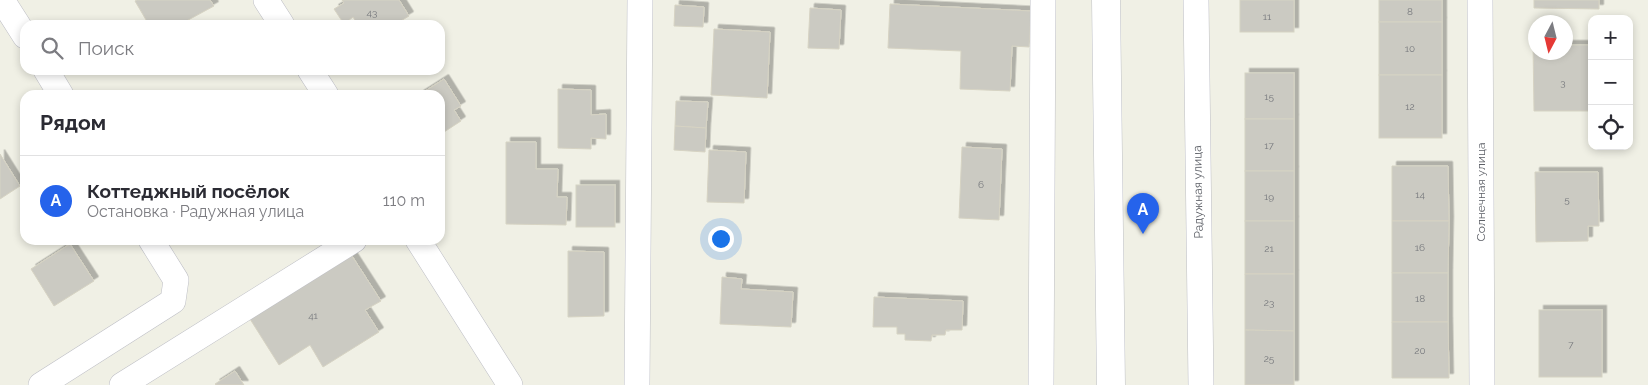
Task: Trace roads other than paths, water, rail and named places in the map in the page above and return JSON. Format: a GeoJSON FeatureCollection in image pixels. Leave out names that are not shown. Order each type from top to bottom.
{"type":"FeatureCollection","features":[{"type":"Feature","properties":{"kind":"main road"},"geometry":{"type":"LineString","coordinates":[[1106,0],[1111,385]]}},
{"type":"Feature","properties":{"kind":"street"},"geometry":{"type":"LineString","coordinates":[[2,0],[20,28]]}},
{"type":"Feature","properties":{"kind":"street"},"geometry":{"type":"LineString","coordinates":[[266,0],[279,20]]}},
{"type":"Feature","properties":{"kind":"street"},"geometry":{"type":"LineString","coordinates":[[637,385],[640,0]]}},
{"type":"Feature","properties":{"kind":"street"},"geometry":{"type":"LineString","coordinates":[[1041,385],[1043,0]]}},
{"type":"Feature","properties":{"kind":"street","name":"Радужная улица"},"geometry":{"type":"LineString","coordinates":[[1196,0],[1201,385]]}},
{"type":"Feature","properties":{"kind":"street","name":"Солнечная улица"},"geometry":{"type":"LineString","coordinates":[[1480,0],[1482,385]]}},
{"type":"Feature","properties":{"kind":"street"},"geometry":{"type":"LineString","coordinates":[[49,75],[58,90]]}},
{"type":"Feature","properties":{"kind":"street"},"geometry":{"type":"LineString","coordinates":[[313,75],[323,90]]}},
{"type":"Feature","properties":{"kind":"street"},"geometry":{"type":"LineString","coordinates":[[42,385],[173,301],[176,280],[154,245]]}},
{"type":"Feature","properties":{"kind":"street"},"geometry":{"type":"LineString","coordinates":[[122,385],[346,245]]}},
{"type":"Feature","properties":{"kind":"street"},"geometry":{"type":"LineString","coordinates":[[421,245],[510,385]]}},
{"type":"Feature","properties":{"kind":"place","name":"Коттеджный посёлок"},"geometry":{"type":"Point","coordinates":[1143,234]}}]}
